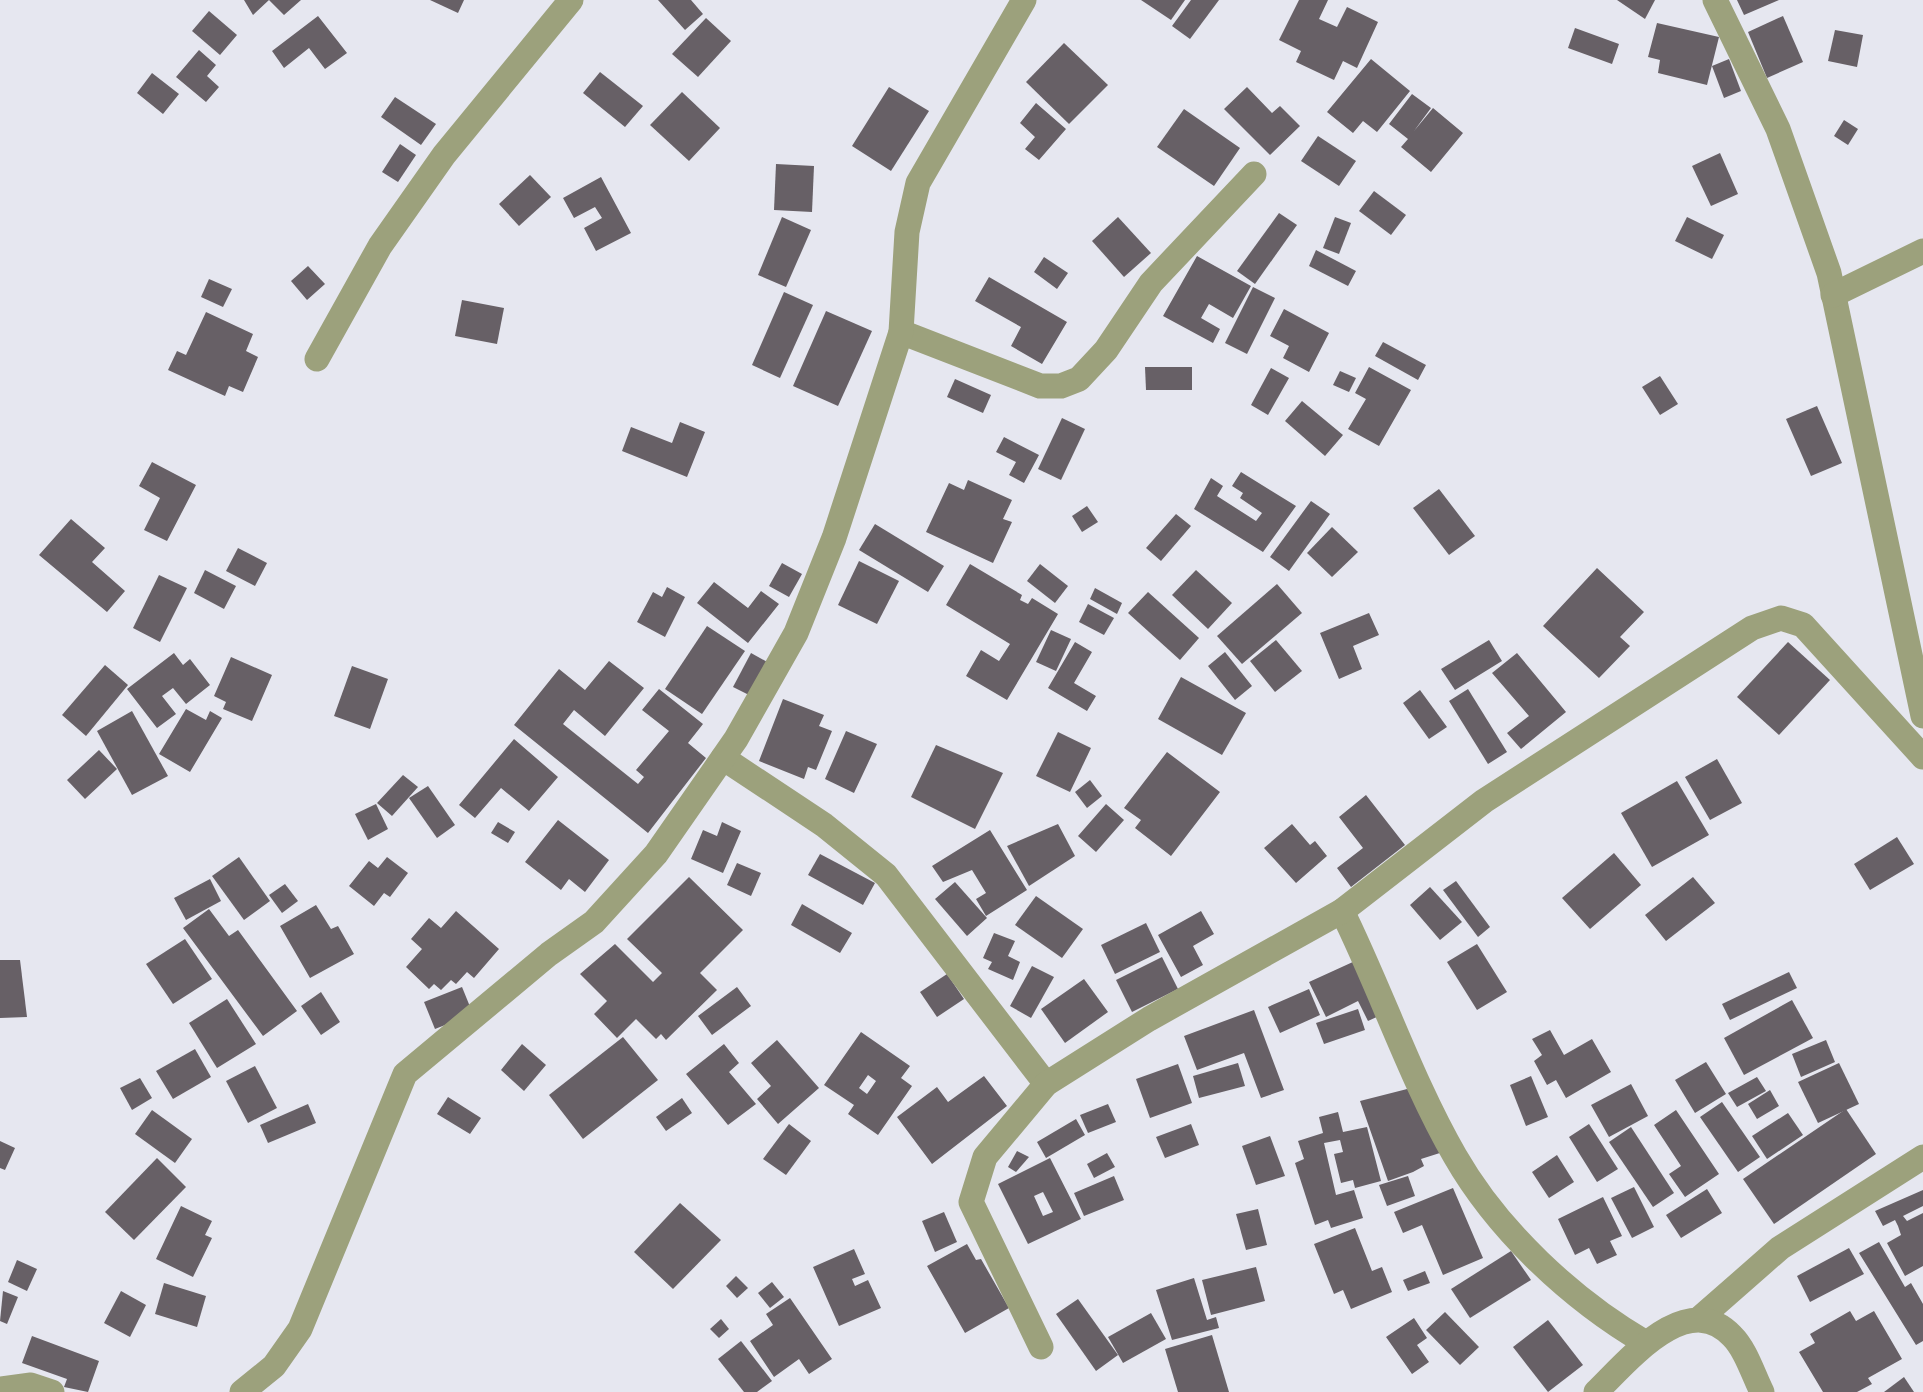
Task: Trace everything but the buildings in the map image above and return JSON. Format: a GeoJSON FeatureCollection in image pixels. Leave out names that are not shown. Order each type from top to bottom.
{"type":"FeatureCollection","features":[{"type":"Feature","properties":{"kind":"street"},"geometry":{"type":"LineString","coordinates":[[317,358],[380,246],[433,170],[571,0]]}},
{"type":"Feature","properties":{"kind":"street"},"geometry":{"type":"LineString","coordinates":[[242,1392],[274,1366],[300,1329],[405,1074],[594,922],[656,854],[723,758],[796,632],[834,538],[901,332],[907,232],[918,182],[1024,0]]}},
{"type":"Feature","properties":{"kind":"street"},"geometry":{"type":"LineString","coordinates":[[1715,0],[1778,129],[1833,295],[1919,666],[1923,716]]}},
{"type":"Feature","properties":{"kind":"street"},"geometry":{"type":"LineString","coordinates":[[901,332],[1040,386],[1079,379],[1106,350],[1151,283],[1254,174]]}},
{"type":"Feature","properties":{"kind":"street"},"geometry":{"type":"LineString","coordinates":[[1833,295],[1923,250]]}},
{"type":"Feature","properties":{"kind":"street"},"geometry":{"type":"LineString","coordinates":[[1041,1348],[972,1202],[974,1181],[985,1157],[1046,1084],[1150,1018],[1342,911],[1484,801],[1752,628],[1781,618],[1803,625],[1923,757]]}},
{"type":"Feature","properties":{"kind":"street"},"geometry":{"type":"LineString","coordinates":[[723,758],[824,825],[886,875],[1046,1084]]}},
{"type":"Feature","properties":{"kind":"street"},"geometry":{"type":"LineString","coordinates":[[1342,911],[1454,1155],[1493,1211],[1578,1294],[1646,1344]]}},
{"type":"Feature","properties":{"kind":"street"},"geometry":{"type":"LineString","coordinates":[[1699,1320],[1780,1248],[1923,1158]]}},
{"type":"Feature","properties":{"kind":"street"},"geometry":{"type":"LineString","coordinates":[[1596,1392],[1646,1344],[1676,1325],[1699,1320],[1717,1322],[1736,1339],[1762,1392]]}},
{"type":"Feature","properties":{"kind":"street"},"geometry":{"type":"LineString","coordinates":[[0,1390],[30,1386],[52,1392]]}}]}
